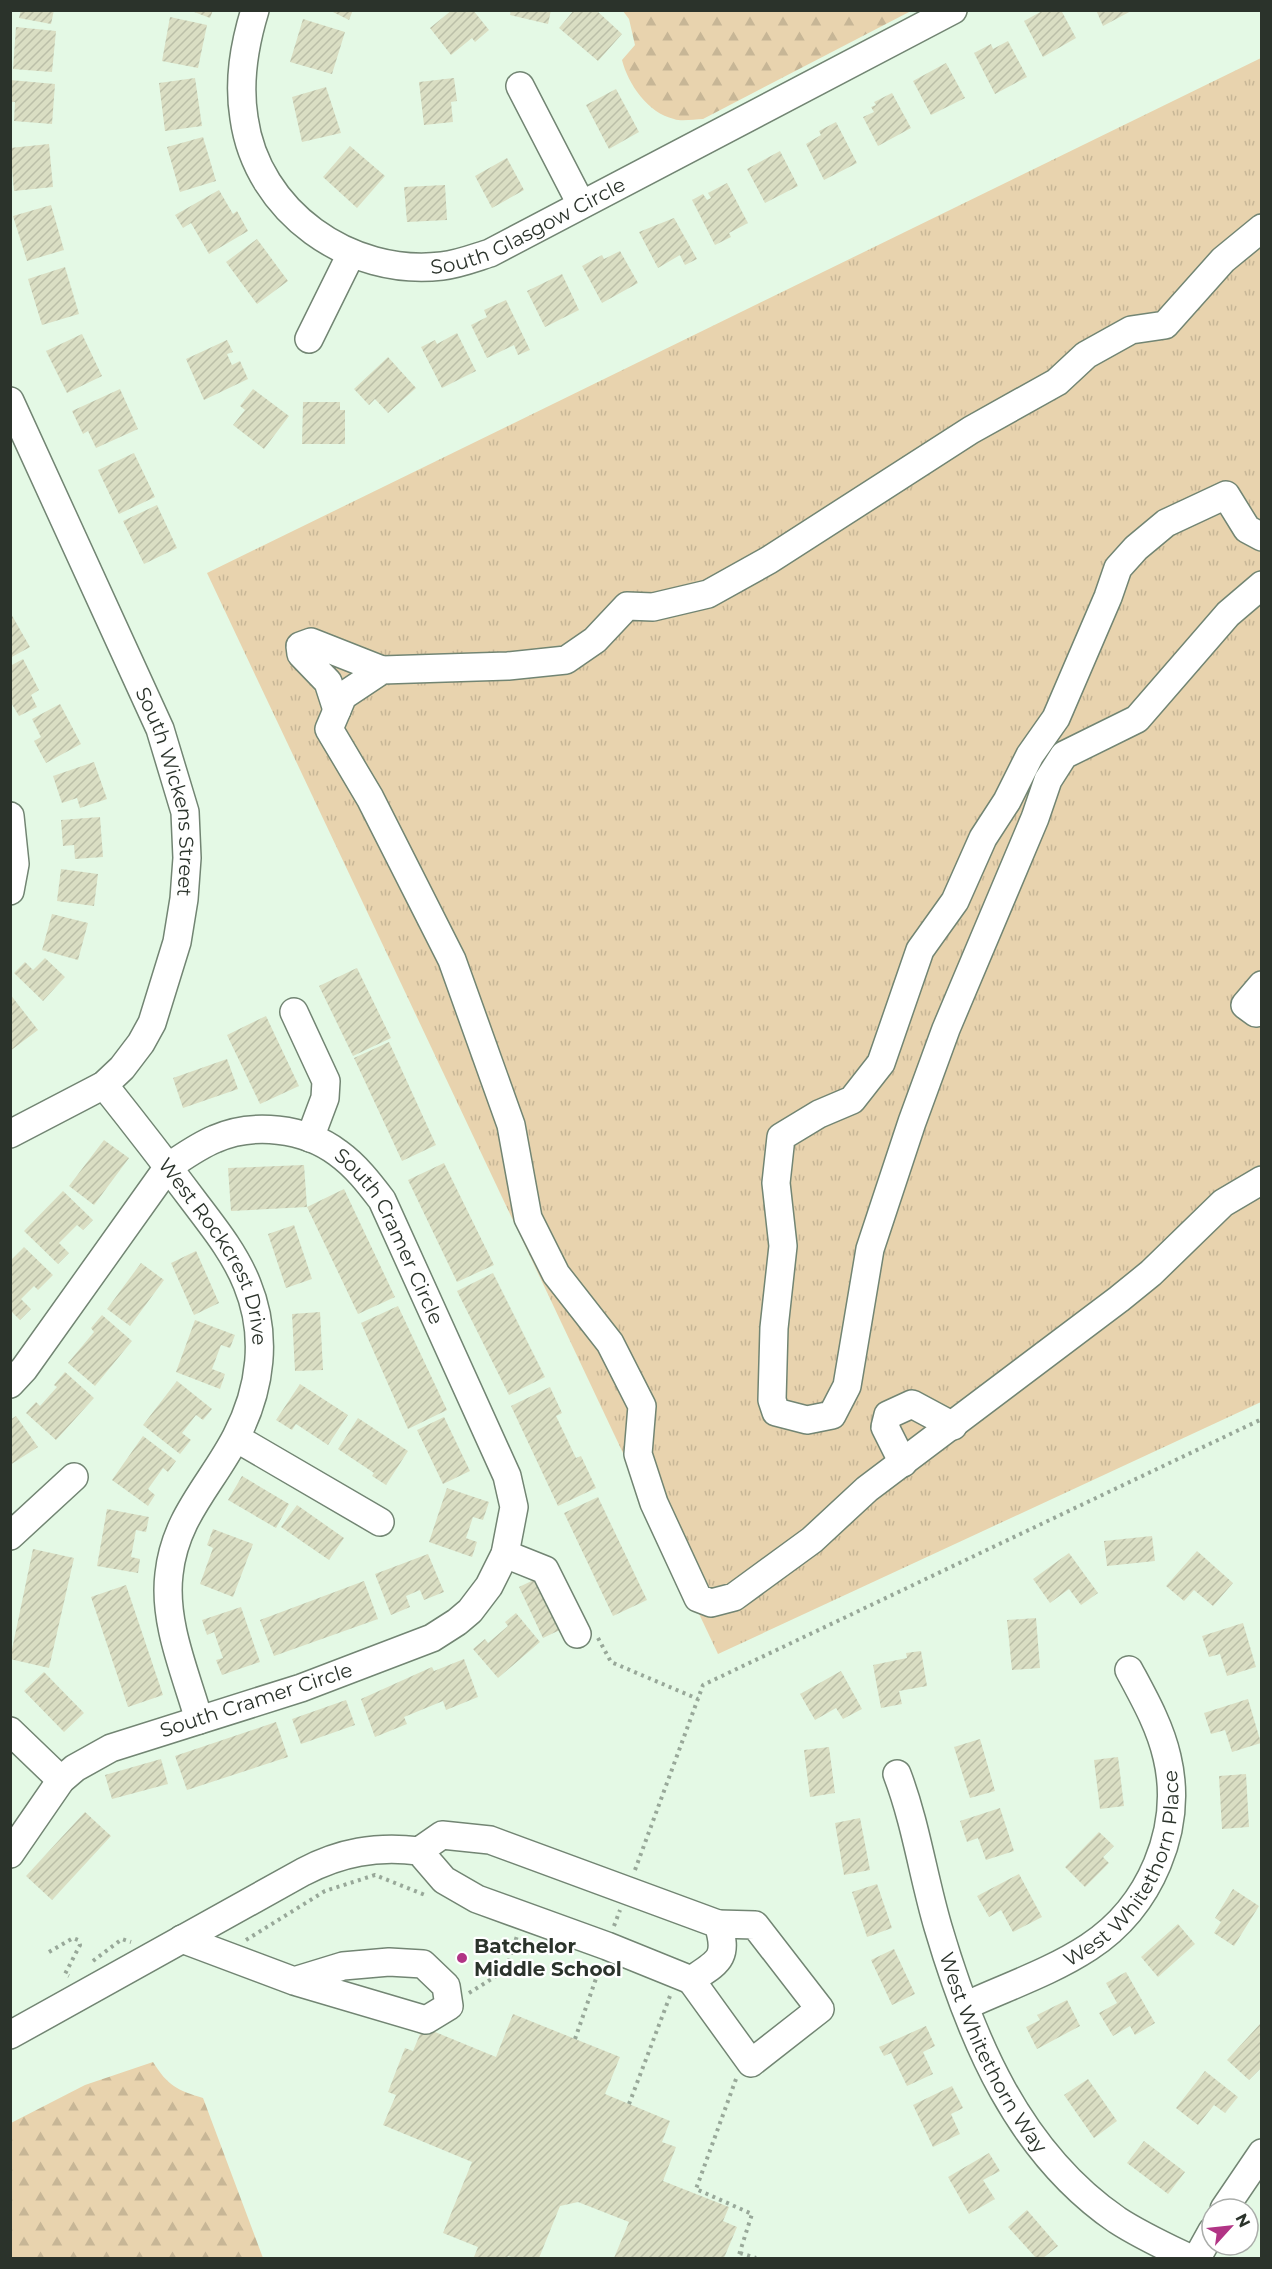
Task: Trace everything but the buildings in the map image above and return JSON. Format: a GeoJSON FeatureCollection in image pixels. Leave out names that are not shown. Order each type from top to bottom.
{"type":"FeatureCollection","features":[{"type":"Feature","properties":{"kind":"street","name":"South Glasgow Circle"},"geometry":{"type":"LineString","coordinates":[[255,10],[243,59],[241,95],[251,148],[265,177],[289,210],[321,237],[351,254],[388,264],[420,267],[454,263],[490,253],[952,10]]}},
{"type":"Feature","properties":{"kind":"street"},"geometry":{"type":"LineString","coordinates":[[520,86],[581,204]]}},
{"type":"Feature","properties":{"kind":"street"},"geometry":{"type":"LineString","coordinates":[[337,710],[328,682],[301,654],[300,646],[311,642],[382,670],[508,666],[566,660],[595,639],[627,606],[653,607],[708,594],[769,560],[971,430],[1057,382],[1086,355],[1131,330],[1165,325],[1223,260],[1262,228]]}},
{"type":"Feature","properties":{"kind":"street"},"geometry":{"type":"LineString","coordinates":[[309,339],[351,254]]}},
{"type":"Feature","properties":{"kind":"street","name":"South Wickens Street"},"geometry":{"type":"LineString","coordinates":[[10,401],[160,729],[185,812],[187,858],[184,899],[177,942],[161,999],[141,1043],[122,1068],[104,1085],[10,1134]]}},
{"type":"Feature","properties":{"kind":"street"},"geometry":{"type":"LineString","coordinates":[[1262,537],[1247,529],[1226,495],[1166,523],[1136,548],[1118,568],[1108,597],[1056,718],[1030,755],[1007,801],[983,838],[955,901],[920,950],[881,1063],[852,1100],[819,1114],[781,1137],[777,1183],[783,1246],[774,1328],[772,1400],[776,1412],[807,1420],[832,1415],[847,1386],[870,1249],[912,1122],[946,1029],[1035,818],[1048,780],[1064,755],[1137,719],[1228,614],[1262,585]]}},
{"type":"Feature","properties":{"kind":"street"},"geometry":{"type":"LineString","coordinates":[[382,670],[343,696],[329,729],[370,798],[452,960],[511,1125],[528,1218],[556,1274],[610,1343],[642,1406],[638,1454],[654,1503],[698,1598],[711,1603],[734,1597],[812,1540],[867,1489],[1119,1299],[1150,1273],[1223,1203],[1262,1180]]}},
{"type":"Feature","properties":{"kind":"street"},"geometry":{"type":"LineString","coordinates":[[10,816],[15,864],[10,891]]}},
{"type":"Feature","properties":{"kind":"street"},"geometry":{"type":"LineString","coordinates":[[1262,984],[1245,1005],[1256,1013],[1262,1011]]}},
{"type":"Feature","properties":{"kind":"street","name":"South Cramer Circle"},"geometry":{"type":"LineString","coordinates":[[294,1012],[326,1081],[325,1098],[310,1138]]}},
{"type":"Feature","properties":{"kind":"street","name":"West Rockcrest Drive"},"geometry":{"type":"LineString","coordinates":[[104,1085],[229,1249],[253,1300],[260,1344],[258,1379],[236,1438],[179,1529],[169,1573],[171,1621],[199,1720]]}},
{"type":"Feature","properties":{"kind":"street","name":"South Cramer Circle"},"geometry":{"type":"LineString","coordinates":[[10,1384],[24,1369],[168,1167],[198,1147],[232,1133],[277,1130],[310,1138],[337,1152],[360,1172],[382,1200],[507,1476],[514,1507],[505,1554],[499,1570],[480,1600],[470,1611],[439,1634],[301,1688],[111,1748],[75,1768],[61,1780],[10,1854]]}},
{"type":"Feature","properties":{"kind":"street"},"geometry":{"type":"LineString","coordinates":[[903,1463],[885,1427],[888,1415],[912,1404],[953,1426]]}},
{"type":"Feature","properties":{"kind":"street"},"geometry":{"type":"LineString","coordinates":[[236,1438],[380,1522]]}},
{"type":"Feature","properties":{"kind":"street"},"geometry":{"type":"LineString","coordinates":[[10,1536],[74,1477]]}},
{"type":"Feature","properties":{"kind":"street"},"geometry":{"type":"LineString","coordinates":[[505,1554],[545,1570],[577,1634]]}},
{"type":"Feature","properties":{"kind":"street","name":"West Whitethorn Place"},"geometry":{"type":"LineString","coordinates":[[965,2006],[1069,1959],[1102,1937],[1133,1908],[1155,1868],[1170,1823],[1172,1778],[1160,1734],[1129,1670]]}},
{"type":"Feature","properties":{"kind":"street"},"geometry":{"type":"LineString","coordinates":[[10,1731],[61,1780]]}},
{"type":"Feature","properties":{"kind":"street","name":"West Whitethorn Way"},"geometry":{"type":"LineString","coordinates":[[897,1774],[910,1809],[938,1927],[965,2006],[1004,2096],[1048,2158],[1092,2201],[1141,2235],[1189,2259]]}},
{"type":"Feature","properties":{"kind":"street"},"geometry":{"type":"LineString","coordinates":[[10,2035],[303,1872],[337,1857],[377,1849],[418,1851],[442,1835],[490,1840],[718,1924],[755,1925],[820,2009],[751,2063],[684,1988],[477,1899],[444,1880],[418,1851]]}},
{"type":"Feature","properties":{"kind":"street"},"geometry":{"type":"LineString","coordinates":[[684,1988],[717,1963],[724,1944],[718,1924]]}},
{"type":"Feature","properties":{"kind":"street"},"geometry":{"type":"LineString","coordinates":[[182,1939],[294,1981],[426,2020],[449,2006],[446,1986],[423,1964],[388,1962],[343,1966],[294,1981]]}},
{"type":"Feature","properties":{"kind":"street"},"geometry":{"type":"LineString","coordinates":[[1232,2197],[1262,2153]]}},
{"type":"Feature","properties":{"kind":"path"},"geometry":{"type":"LineString","coordinates":[[575,2038],[600,1964],[609,1957],[627,1891],[703,1685],[1262,1419]]}},
{"type":"Feature","properties":{"kind":"path"},"geometry":{"type":"LineString","coordinates":[[577,1634],[590,1621],[610,1662],[699,1699]]}},
{"type":"Feature","properties":{"kind":"path"},"geometry":{"type":"LineString","coordinates":[[224,1954],[325,1891],[375,1875],[408,1886],[432,1899]]}},
{"type":"Feature","properties":{"kind":"path"},"geometry":{"type":"LineString","coordinates":[[449,2006],[506,1970],[519,1932]]}},
{"type":"Feature","properties":{"kind":"path"},"geometry":{"type":"LineString","coordinates":[[49,1952],[74,1938],[78,1940],[80,1945],[65,1974],[67,1976],[74,1974]]}},
{"type":"Feature","properties":{"kind":"path"},"geometry":{"type":"LineString","coordinates":[[84,1967],[122,1939],[141,1945]]}},
{"type":"Feature","properties":{"kind":"path"},"geometry":{"type":"LineString","coordinates":[[629,2104],[671,1992],[684,1988]]}},
{"type":"Feature","properties":{"kind":"path"},"geometry":{"type":"LineString","coordinates":[[738,2259],[752,2214],[696,2189],[738,2072],[745,2080]]}},
{"type":"Feature","properties":{"kind":"path"},"geometry":{"type":"LineString","coordinates":[[740,2253],[756,2259]]}},
{"type":"Feature","properties":{"kind":"green space"},"geometry":{"type":"Polygon","coordinates":[[[623,11],[911,11],[703,119],[677,120],[665,116],[648,104],[634,88],[629,78],[622,60],[635,45],[629,19],[623,11]]]}},
{"type":"Feature","properties":{"kind":"green space"},"geometry":{"type":"Polygon","coordinates":[[[1261,58],[1261,1402],[718,1654],[207,573],[1261,58]]]}},
{"type":"Feature","properties":{"kind":"green space"},"geometry":{"type":"Polygon","coordinates":[[[153,2062],[163,2077],[174,2086],[203,2098],[263,2258],[11,2258],[11,2123],[85,2085],[153,2062]]]}},
{"type":"Feature","properties":{"kind":"place","name":"Batchelor Middle School"},"geometry":{"type":"Point","coordinates":[462,1958]}}]}
